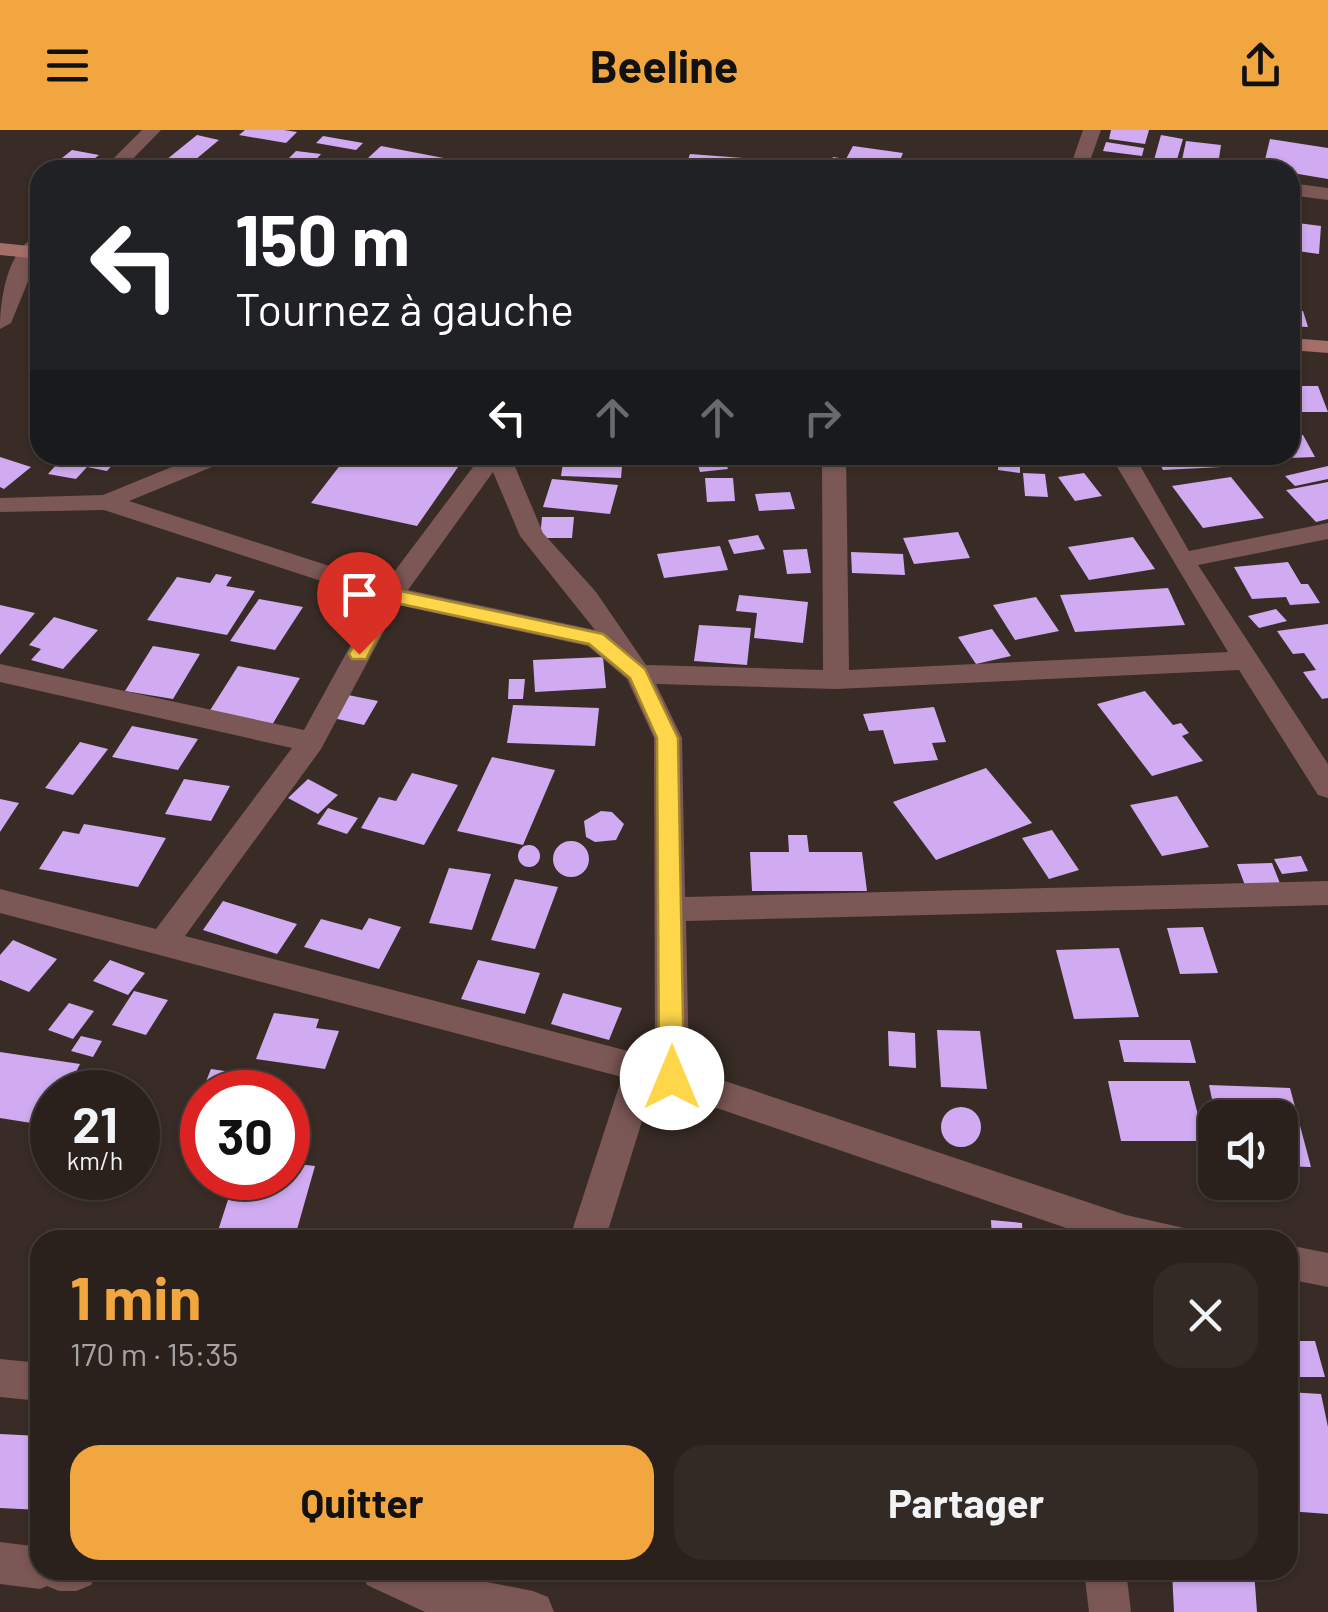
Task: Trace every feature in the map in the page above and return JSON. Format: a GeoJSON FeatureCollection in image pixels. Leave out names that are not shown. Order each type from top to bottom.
{"type":"FeatureCollection","features":[{"type":"Feature","properties":{"kind":"main road"},"geometry":{"type":"LineString","coordinates":[[0,248],[30,249]]}},
{"type":"Feature","properties":{"kind":"main road"},"geometry":{"type":"LineString","coordinates":[[1300,345],[1328,347]]}},
{"type":"Feature","properties":{"kind":"street"},"geometry":{"type":"LineString","coordinates":[[122,160],[152,130]]}},
{"type":"Feature","properties":{"kind":"street"},"geometry":{"type":"LineString","coordinates":[[1082,160],[1092,130]]}},
{"type":"Feature","properties":{"kind":"street"},"geometry":{"type":"LineString","coordinates":[[1300,190],[1328,194]]}},
{"type":"Feature","properties":{"kind":"street"},"geometry":{"type":"LineString","coordinates":[[0,323],[30,261]]}},
{"type":"Feature","properties":{"kind":"street"},"geometry":{"type":"LineString","coordinates":[[106,502],[197,465]]}},
{"type":"Feature","properties":{"kind":"street"},"geometry":{"type":"LineString","coordinates":[[163,943],[312,742],[391,596],[489,465]]}},
{"type":"Feature","properties":{"kind":"street"},"geometry":{"type":"LineString","coordinates":[[500,465],[532,536],[587,598],[638,674],[668,738],[672,909],[657,1073],[591,1230]]}},
{"type":"Feature","properties":{"kind":"street"},"geometry":{"type":"LineString","coordinates":[[834,465],[836,680]]}},
{"type":"Feature","properties":{"kind":"street"},"geometry":{"type":"LineString","coordinates":[[1128,465],[1182,560],[1328,787]]}},
{"type":"Feature","properties":{"kind":"street"},"geometry":{"type":"LineString","coordinates":[[0,505],[106,502],[391,596],[596,639],[638,674],[836,680],[1248,660]]}},
{"type":"Feature","properties":{"kind":"street"},"geometry":{"type":"LineString","coordinates":[[1182,560],[1328,531]]}},
{"type":"Feature","properties":{"kind":"street"},"geometry":{"type":"LineString","coordinates":[[0,673],[312,742]]}},
{"type":"Feature","properties":{"kind":"street"},"geometry":{"type":"LineString","coordinates":[[672,909],[1328,893]]}},
{"type":"Feature","properties":{"kind":"street"},"geometry":{"type":"LineString","coordinates":[[0,901],[657,1073],[1107,1230]]}},
{"type":"Feature","properties":{"kind":"street"},"geometry":{"type":"LineString","coordinates":[[1298,1264],[1328,1270]]}},
{"type":"Feature","properties":{"kind":"street"},"geometry":{"type":"LineString","coordinates":[[0,1378],[30,1381]]}},
{"type":"Feature","properties":{"kind":"street"},"geometry":{"type":"LineString","coordinates":[[0,1563],[30,1567]]}},
{"type":"Feature","properties":{"kind":"street"},"geometry":{"type":"LineString","coordinates":[[403,1580],[432,1594],[534,1612]]}},
{"type":"Feature","properties":{"kind":"street"},"geometry":{"type":"LineString","coordinates":[[1106,1580],[1110,1612]]}},
{"type":"Feature","properties":{"kind":"building"},"geometry":{"type":"Polygon","coordinates":[[[245,130],[297,132],[286,143],[239,135],[245,130]]]}},
{"type":"Feature","properties":{"kind":"building"},"geometry":{"type":"Polygon","coordinates":[[[1111,130],[1149,130],[1145,144],[1109,139],[1111,130]]]}},
{"type":"Feature","properties":{"kind":"building"},"geometry":{"type":"Polygon","coordinates":[[[197,135],[219,140],[195,160],[166,160],[197,135]]]}},
{"type":"Feature","properties":{"kind":"building"},"geometry":{"type":"Polygon","coordinates":[[[1161,135],[1183,139],[1177,160],[1154,160],[1161,135]]]}},
{"type":"Feature","properties":{"kind":"building"},"geometry":{"type":"Polygon","coordinates":[[[323,136],[363,143],[356,150],[316,143],[323,136]]]}},
{"type":"Feature","properties":{"kind":"building"},"geometry":{"type":"Polygon","coordinates":[[[1270,139],[1328,148],[1328,179],[1300,174],[1300,160],[1265,160],[1270,139]]]}},
{"type":"Feature","properties":{"kind":"building"},"geometry":{"type":"Polygon","coordinates":[[[1186,141],[1221,145],[1219,160],[1182,160],[1186,141]]]}},
{"type":"Feature","properties":{"kind":"building"},"geometry":{"type":"Polygon","coordinates":[[[1106,142],[1144,148],[1142,156],[1103,151],[1106,142]]]}},
{"type":"Feature","properties":{"kind":"building"},"geometry":{"type":"Polygon","coordinates":[[[381,146],[454,160],[378,160],[368,158],[381,146]]]}},
{"type":"Feature","properties":{"kind":"building"},"geometry":{"type":"Polygon","coordinates":[[[853,146],[903,153],[900,160],[832,160],[846,159],[853,146]]]}},
{"type":"Feature","properties":{"kind":"building"},"geometry":{"type":"Polygon","coordinates":[[[72,150],[99,155],[93,160],[60,160],[72,150]]]}},
{"type":"Feature","properties":{"kind":"building"},"geometry":{"type":"Polygon","coordinates":[[[296,151],[321,154],[316,160],[287,160],[296,151]]]}},
{"type":"Feature","properties":{"kind":"building"},"geometry":{"type":"Polygon","coordinates":[[[690,154],[743,158],[742,160],[688,160],[690,154]]]}},
{"type":"Feature","properties":{"kind":"building"},"geometry":{"type":"Polygon","coordinates":[[[1300,223],[1321,226],[1319,254],[1300,251],[1300,223]]]}},
{"type":"Feature","properties":{"kind":"building"},"geometry":{"type":"Polygon","coordinates":[[[1300,311],[1303,311],[1308,327],[1300,327],[1300,311]]]}},
{"type":"Feature","properties":{"kind":"building"},"geometry":{"type":"Polygon","coordinates":[[[1300,386],[1318,386],[1328,412],[1300,412],[1300,386]]]}},
{"type":"Feature","properties":{"kind":"building"},"geometry":{"type":"Polygon","coordinates":[[[1303,435],[1315,457],[1300,458],[1303,435]]]}},
{"type":"Feature","properties":{"kind":"building"},"geometry":{"type":"Polygon","coordinates":[[[0,457],[31,467],[4,489],[0,487],[0,457]]]}},
{"type":"Feature","properties":{"kind":"building"},"geometry":{"type":"Polygon","coordinates":[[[56,465],[112,465],[107,471],[87,467],[76,479],[48,474],[56,465]]]}},
{"type":"Feature","properties":{"kind":"building"},"geometry":{"type":"Polygon","coordinates":[[[340,465],[459,465],[417,526],[311,503],[340,465]]]}},
{"type":"Feature","properties":{"kind":"building"},"geometry":{"type":"Polygon","coordinates":[[[563,465],[622,465],[621,478],[561,476],[563,465]]]}},
{"type":"Feature","properties":{"kind":"building"},"geometry":{"type":"Polygon","coordinates":[[[698,465],[727,465],[728,469],[700,472],[698,465]]]}},
{"type":"Feature","properties":{"kind":"building"},"geometry":{"type":"Polygon","coordinates":[[[998,465],[1020,465],[1020,473],[998,470],[998,465]]]}},
{"type":"Feature","properties":{"kind":"building"},"geometry":{"type":"Polygon","coordinates":[[[1160,465],[1222,467],[1163,470],[1160,465]]]}},
{"type":"Feature","properties":{"kind":"building"},"geometry":{"type":"Polygon","coordinates":[[[1328,466],[1328,479],[1295,486],[1285,476],[1328,466]]]}},
{"type":"Feature","properties":{"kind":"building"},"geometry":{"type":"Polygon","coordinates":[[[1023,473],[1045,474],[1048,497],[1025,496],[1023,473]]]}},
{"type":"Feature","properties":{"kind":"building"},"geometry":{"type":"Polygon","coordinates":[[[1084,473],[1102,496],[1075,501],[1058,477],[1084,473]]]}},
{"type":"Feature","properties":{"kind":"building"},"geometry":{"type":"Polygon","coordinates":[[[1231,477],[1264,518],[1203,528],[1172,486],[1231,477]]]}},
{"type":"Feature","properties":{"kind":"building"},"geometry":{"type":"Polygon","coordinates":[[[705,478],[733,478],[735,501],[707,502],[705,478]]]}},
{"type":"Feature","properties":{"kind":"building"},"geometry":{"type":"Polygon","coordinates":[[[552,479],[618,485],[610,514],[543,507],[552,479]]]}},
{"type":"Feature","properties":{"kind":"building"},"geometry":{"type":"Polygon","coordinates":[[[1328,482],[1328,519],[1316,522],[1286,490],[1328,482]]]}},
{"type":"Feature","properties":{"kind":"building"},"geometry":{"type":"Polygon","coordinates":[[[790,492],[795,509],[759,511],[755,494],[790,492]]]}},
{"type":"Feature","properties":{"kind":"building"},"geometry":{"type":"Polygon","coordinates":[[[542,517],[574,517],[572,538],[540,538],[542,517]]]}},
{"type":"Feature","properties":{"kind":"building"},"geometry":{"type":"Polygon","coordinates":[[[958,532],[970,558],[914,564],[903,538],[958,532]]]}},
{"type":"Feature","properties":{"kind":"building"},"geometry":{"type":"Polygon","coordinates":[[[758,535],[765,549],[734,554],[728,540],[758,535]]]}},
{"type":"Feature","properties":{"kind":"building"},"geometry":{"type":"Polygon","coordinates":[[[1133,537],[1155,569],[1089,580],[1068,547],[1133,537]]]}},
{"type":"Feature","properties":{"kind":"building"},"geometry":{"type":"Polygon","coordinates":[[[720,546],[728,570],[664,578],[657,554],[720,546]]]}},
{"type":"Feature","properties":{"kind":"building"},"geometry":{"type":"Polygon","coordinates":[[[807,549],[811,573],[787,574],[783,550],[807,549]]]}},
{"type":"Feature","properties":{"kind":"building"},"geometry":{"type":"Polygon","coordinates":[[[851,552],[903,554],[905,575],[852,573],[851,552]]]}},
{"type":"Feature","properties":{"kind":"building"},"geometry":{"type":"Polygon","coordinates":[[[1288,562],[1301,584],[1308,584],[1320,603],[1290,605],[1286,597],[1252,599],[1234,567],[1288,562]]]}},
{"type":"Feature","properties":{"kind":"building"},"geometry":{"type":"Polygon","coordinates":[[[216,574],[232,577],[226,586],[255,591],[227,635],[147,620],[177,577],[210,583],[216,574]]]}},
{"type":"Feature","properties":{"kind":"building"},"geometry":{"type":"Polygon","coordinates":[[[1168,588],[1185,625],[1075,632],[1060,595],[1168,588]]]}},
{"type":"Feature","properties":{"kind":"building"},"geometry":{"type":"Polygon","coordinates":[[[739,595],[808,602],[803,643],[754,638],[757,613],[736,611],[739,595]]]}},
{"type":"Feature","properties":{"kind":"building"},"geometry":{"type":"Polygon","coordinates":[[[1036,597],[1059,631],[1015,640],[993,605],[1036,597]]]}},
{"type":"Feature","properties":{"kind":"building"},"geometry":{"type":"Polygon","coordinates":[[[259,599],[303,607],[275,650],[230,641],[259,599]]]}},
{"type":"Feature","properties":{"kind":"building"},"geometry":{"type":"Polygon","coordinates":[[[0,605],[35,613],[0,655],[0,605]]]}},
{"type":"Feature","properties":{"kind":"building"},"geometry":{"type":"Polygon","coordinates":[[[1276,609],[1287,621],[1259,628],[1248,616],[1276,609]]]}},
{"type":"Feature","properties":{"kind":"building"},"geometry":{"type":"Polygon","coordinates":[[[54,617],[98,630],[63,669],[31,660],[41,649],[29,645],[54,617]]]}},
{"type":"Feature","properties":{"kind":"building"},"geometry":{"type":"Polygon","coordinates":[[[1328,624],[1328,698],[1322,699],[1303,672],[1316,670],[1304,653],[1293,654],[1277,631],[1328,624]]]}},
{"type":"Feature","properties":{"kind":"building"},"geometry":{"type":"Polygon","coordinates":[[[699,625],[751,628],[747,665],[694,661],[699,625]]]}},
{"type":"Feature","properties":{"kind":"building"},"geometry":{"type":"Polygon","coordinates":[[[992,629],[1011,656],[976,664],[958,637],[992,629]]]}},
{"type":"Feature","properties":{"kind":"building"},"geometry":{"type":"Polygon","coordinates":[[[153,646],[200,654],[173,699],[125,691],[153,646]]]}},
{"type":"Feature","properties":{"kind":"building"},"geometry":{"type":"Polygon","coordinates":[[[603,657],[606,688],[535,692],[533,660],[603,657]]]}},
{"type":"Feature","properties":{"kind":"building"},"geometry":{"type":"Polygon","coordinates":[[[238,666],[300,678],[272,725],[209,712],[238,666]]]}},
{"type":"Feature","properties":{"kind":"building"},"geometry":{"type":"Polygon","coordinates":[[[509,679],[525,679],[523,699],[508,699],[509,679]]]}},
{"type":"Feature","properties":{"kind":"building"},"geometry":{"type":"Polygon","coordinates":[[[1145,691],[1173,725],[1181,723],[1189,733],[1182,736],[1203,761],[1152,776],[1097,704],[1145,691]]]}},
{"type":"Feature","properties":{"kind":"building"},"geometry":{"type":"Polygon","coordinates":[[[348,695],[378,701],[364,725],[333,718],[348,695]]]}},
{"type":"Feature","properties":{"kind":"building"},"geometry":{"type":"Polygon","coordinates":[[[513,705],[599,708],[595,746],[507,743],[513,705]]]}},
{"type":"Feature","properties":{"kind":"building"},"geometry":{"type":"Polygon","coordinates":[[[934,707],[946,742],[932,743],[938,760],[894,764],[883,730],[869,731],[863,714],[934,707]]]}},
{"type":"Feature","properties":{"kind":"building"},"geometry":{"type":"Polygon","coordinates":[[[132,726],[198,739],[178,770],[112,757],[132,726]]]}},
{"type":"Feature","properties":{"kind":"building"},"geometry":{"type":"Polygon","coordinates":[[[80,742],[108,749],[73,795],[45,788],[80,742]]]}},
{"type":"Feature","properties":{"kind":"building"},"geometry":{"type":"Polygon","coordinates":[[[492,757],[555,770],[523,845],[457,831],[492,757]]]}},
{"type":"Feature","properties":{"kind":"building"},"geometry":{"type":"Polygon","coordinates":[[[986,768],[1032,823],[936,860],[893,802],[986,768]]]}},
{"type":"Feature","properties":{"kind":"building"},"geometry":{"type":"Polygon","coordinates":[[[412,773],[458,785],[424,845],[361,828],[379,797],[396,801],[412,773]]]}},
{"type":"Feature","properties":{"kind":"building"},"geometry":{"type":"Polygon","coordinates":[[[184,779],[230,786],[211,821],[165,814],[184,779]]]}},
{"type":"Feature","properties":{"kind":"building"},"geometry":{"type":"Polygon","coordinates":[[[308,779],[338,795],[318,814],[288,798],[308,779]]]}},
{"type":"Feature","properties":{"kind":"building"},"geometry":{"type":"Polygon","coordinates":[[[1177,796],[1209,847],[1162,856],[1130,805],[1177,796]]]}},
{"type":"Feature","properties":{"kind":"building"},"geometry":{"type":"Polygon","coordinates":[[[0,799],[19,803],[0,832],[0,799]]]}},
{"type":"Feature","properties":{"kind":"building"},"geometry":{"type":"Polygon","coordinates":[[[328,808],[358,818],[347,834],[317,824],[328,808]]]}},
{"type":"Feature","properties":{"kind":"building"},"geometry":{"type":"Polygon","coordinates":[[[601,811],[612,812],[624,824],[616,840],[595,842],[586,837],[584,821],[601,811]]]}},
{"type":"Feature","properties":{"kind":"building"},"geometry":{"type":"Polygon","coordinates":[[[84,824],[166,838],[138,887],[39,869],[63,831],[79,834],[84,824]]]}},
{"type":"Feature","properties":{"kind":"building"},"geometry":{"type":"Polygon","coordinates":[[[1052,830],[1079,870],[1049,879],[1022,838],[1052,830]]]}},
{"type":"Feature","properties":{"kind":"building"},"geometry":{"type":"Polygon","coordinates":[[[788,835],[807,835],[809,852],[862,852],[867,891],[752,891],[750,852],[789,852],[788,835]]]}},
{"type":"Feature","properties":{"kind":"building"},"geometry":{"type":"Polygon","coordinates":[[[571,841],[584,846],[589,859],[584,872],[571,877],[558,872],[553,859],[558,846],[571,841]]]}},
{"type":"Feature","properties":{"kind":"building"},"geometry":{"type":"Polygon","coordinates":[[[529,845],[537,848],[537,864],[529,867],[521,864],[518,856],[521,848],[529,845]]]}},
{"type":"Feature","properties":{"kind":"building"},"geometry":{"type":"Polygon","coordinates":[[[1301,856],[1308,871],[1282,874],[1274,859],[1301,856]]]}},
{"type":"Feature","properties":{"kind":"building"},"geometry":{"type":"Polygon","coordinates":[[[1272,863],[1281,886],[1246,888],[1237,864],[1272,863]]]}},
{"type":"Feature","properties":{"kind":"building"},"geometry":{"type":"Polygon","coordinates":[[[449,868],[491,874],[472,930],[429,923],[449,868]]]}},
{"type":"Feature","properties":{"kind":"building"},"geometry":{"type":"Polygon","coordinates":[[[515,879],[558,887],[535,949],[491,940],[515,879]]]}},
{"type":"Feature","properties":{"kind":"building"},"geometry":{"type":"Polygon","coordinates":[[[223,901],[297,924],[277,954],[203,930],[223,901]]]}},
{"type":"Feature","properties":{"kind":"building"},"geometry":{"type":"Polygon","coordinates":[[[369,918],[401,927],[379,969],[304,947],[321,919],[362,930],[369,918]]]}},
{"type":"Feature","properties":{"kind":"building"},"geometry":{"type":"Polygon","coordinates":[[[1203,927],[1218,973],[1180,974],[1167,928],[1203,927]]]}},
{"type":"Feature","properties":{"kind":"building"},"geometry":{"type":"Polygon","coordinates":[[[13,940],[57,959],[29,992],[0,980],[0,955],[13,940]]]}},
{"type":"Feature","properties":{"kind":"building"},"geometry":{"type":"Polygon","coordinates":[[[1119,948],[1139,1017],[1074,1019],[1056,950],[1119,948]]]}},
{"type":"Feature","properties":{"kind":"building"},"geometry":{"type":"Polygon","coordinates":[[[110,960],[145,973],[128,995],[93,981],[110,960]]]}},
{"type":"Feature","properties":{"kind":"building"},"geometry":{"type":"Polygon","coordinates":[[[478,960],[540,973],[525,1014],[461,999],[478,960]]]}},
{"type":"Feature","properties":{"kind":"building"},"geometry":{"type":"Polygon","coordinates":[[[134,991],[168,1000],[146,1035],[112,1025],[134,991]]]}},
{"type":"Feature","properties":{"kind":"building"},"geometry":{"type":"Polygon","coordinates":[[[563,993],[622,1008],[609,1040],[551,1024],[563,993]]]}},
{"type":"Feature","properties":{"kind":"building"},"geometry":{"type":"Polygon","coordinates":[[[69,1003],[94,1011],[73,1039],[48,1030],[69,1003]]]}},
{"type":"Feature","properties":{"kind":"building"},"geometry":{"type":"Polygon","coordinates":[[[274,1013],[319,1019],[316,1028],[339,1031],[325,1069],[256,1059],[274,1013]]]}},
{"type":"Feature","properties":{"kind":"building"},"geometry":{"type":"Polygon","coordinates":[[[937,1030],[980,1031],[987,1089],[941,1087],[937,1030]]]}},
{"type":"Feature","properties":{"kind":"building"},"geometry":{"type":"Polygon","coordinates":[[[888,1031],[915,1033],[916,1068],[889,1066],[888,1031]]]}},
{"type":"Feature","properties":{"kind":"building"},"geometry":{"type":"Polygon","coordinates":[[[81,1036],[102,1041],[93,1057],[71,1051],[81,1036]]]}},
{"type":"Feature","properties":{"kind":"building"},"geometry":{"type":"Polygon","coordinates":[[[1119,1040],[1190,1040],[1196,1063],[1124,1062],[1119,1040]]]}},
{"type":"Feature","properties":{"kind":"building"},"geometry":{"type":"Polygon","coordinates":[[[0,1052],[80,1064],[77,1070],[30,1070],[30,1123],[0,1118],[0,1052]]]}},
{"type":"Feature","properties":{"kind":"building"},"geometry":{"type":"Polygon","coordinates":[[[1108,1081],[1189,1081],[1198,1115],[1198,1141],[1121,1141],[1108,1081]]]}},
{"type":"Feature","properties":{"kind":"building"},"geometry":{"type":"Polygon","coordinates":[[[1209,1085],[1290,1088],[1293,1100],[1212,1100],[1209,1085]]]}},
{"type":"Feature","properties":{"kind":"building"},"geometry":{"type":"Polygon","coordinates":[[[961,1107],[975,1113],[981,1127],[975,1141],[961,1147],[947,1141],[941,1127],[947,1113],[961,1107]]]}},
{"type":"Feature","properties":{"kind":"building"},"geometry":{"type":"Polygon","coordinates":[[[1298,1118],[1311,1167],[1298,1167],[1298,1118]]]}},
{"type":"Feature","properties":{"kind":"building"},"geometry":{"type":"Polygon","coordinates":[[[228,1200],[305,1200],[297,1230],[218,1230],[228,1200]]]}},
{"type":"Feature","properties":{"kind":"building"},"geometry":{"type":"Polygon","coordinates":[[[991,1220],[1022,1223],[1022,1230],[992,1230],[991,1220]]]}},
{"type":"Feature","properties":{"kind":"building"},"geometry":{"type":"Polygon","coordinates":[[[1298,1341],[1315,1341],[1325,1377],[1298,1377],[1298,1341]]]}},
{"type":"Feature","properties":{"kind":"building"},"geometry":{"type":"Polygon","coordinates":[[[1298,1393],[1321,1394],[1328,1427],[1328,1514],[1298,1512],[1298,1393]]]}},
{"type":"Feature","properties":{"kind":"building"},"geometry":{"type":"Polygon","coordinates":[[[0,1434],[30,1436],[30,1510],[0,1508],[0,1434]]]}},
{"type":"Feature","properties":{"kind":"building"},"geometry":{"type":"Polygon","coordinates":[[[1172,1580],[1255,1580],[1257,1612],[1174,1612],[1172,1580]]]}},
{"type":"Feature","properties":{"kind":"route"},"geometry":{"type":"LineString","coordinates":[[359,654],[391,596],[596,639],[638,674],[668,738],[672,1078]]}}]}
